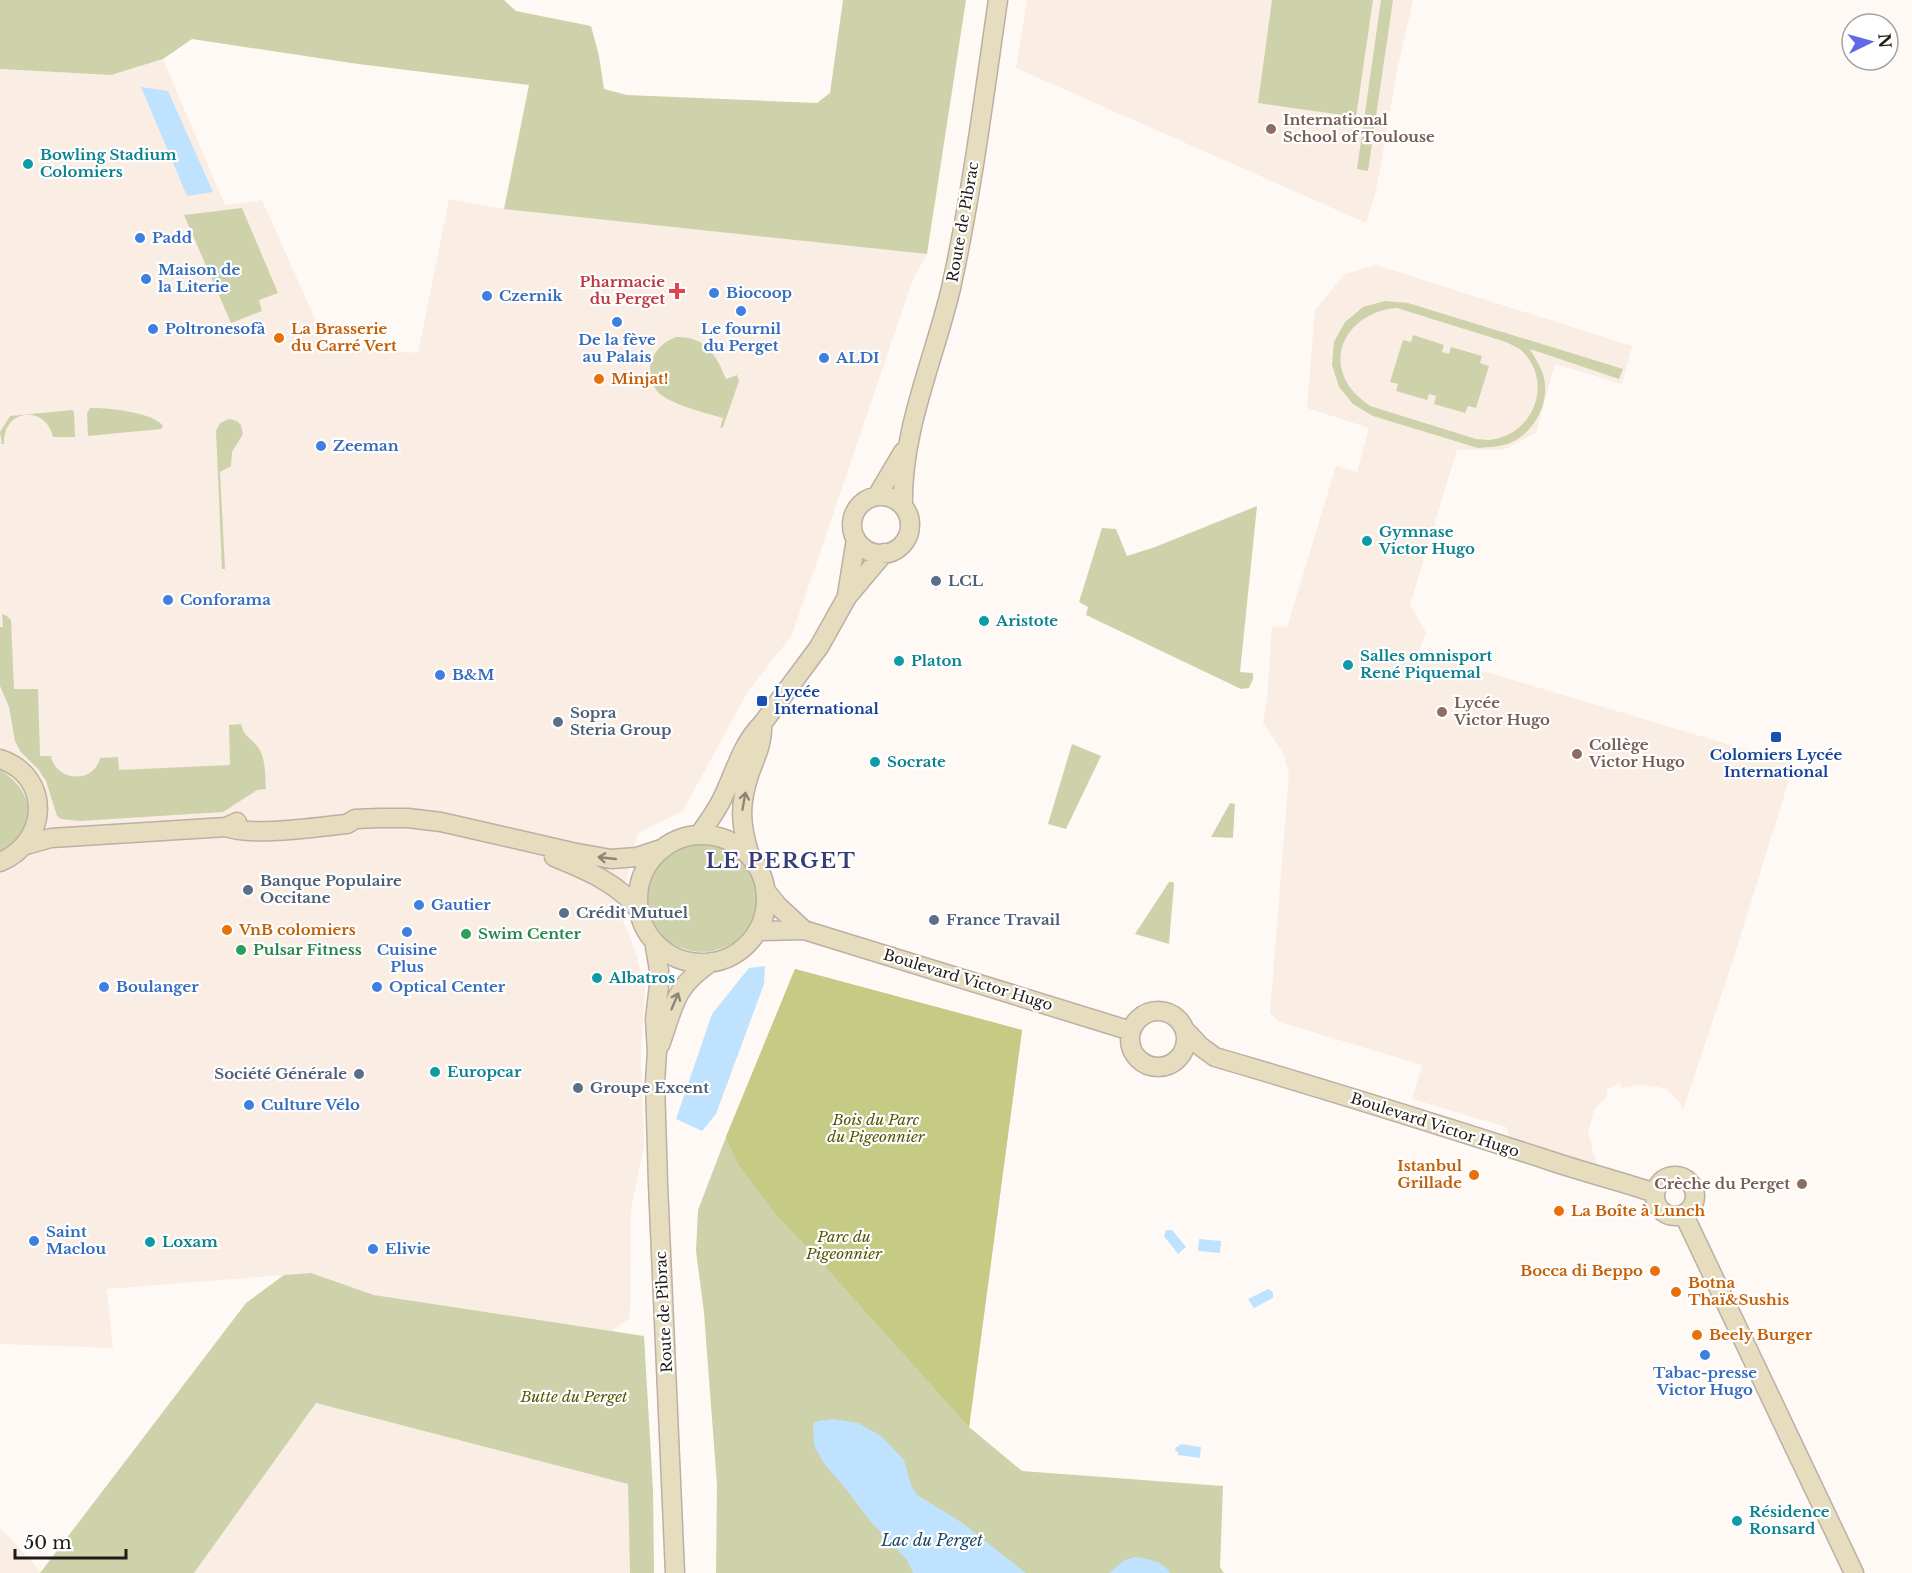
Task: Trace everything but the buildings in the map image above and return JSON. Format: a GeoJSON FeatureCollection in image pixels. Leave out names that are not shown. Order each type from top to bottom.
{"type":"FeatureCollection","features":[{"type":"Feature","properties":{"kind":"main road","name":"Route de Pibrac"},"geometry":{"type":"LineString","coordinates":[[903,506],[902,483],[909,440],[950,290],[968,202],[998,0]]}},
{"type":"Feature","properties":{"kind":"main road","name":"Route de Pibrac"},"geometry":{"type":"LineString","coordinates":[[877,496],[909,440]]}},
{"type":"Feature","properties":{"kind":"main road"},"geometry":{"type":"LineString","coordinates":[[699,835],[723,798],[737,762],[754,732],[819,647],[847,597],[884,553],[899,547],[908,536],[909,516],[903,506],[889,497],[877,496],[866,501],[857,510],[853,525],[856,539],[847,597]]}},
{"type":"Feature","properties":{"kind":"main road"},"geometry":{"type":"LineString","coordinates":[[856,539],[868,550],[884,553]]}},
{"type":"Feature","properties":{"kind":"main road"},"geometry":{"type":"LineString","coordinates":[[664,848],[649,863],[638,893],[645,927],[654,941],[678,958],[697,963],[729,957],[741,950],[758,931],[765,910],[765,890],[760,873],[751,858],[741,817],[750,773],[763,736],[762,724]]}},
{"type":"Feature","properties":{"kind":"main road"},"geometry":{"type":"LineString","coordinates":[[0,759],[21,770],[28,779],[38,801],[34,830],[26,845],[0,862]]}},
{"type":"Feature","properties":{"kind":"main road"},"geometry":{"type":"LineString","coordinates":[[38,813],[46,823],[57,829],[82,836]]}},
{"type":"Feature","properties":{"kind":"main road"},"geometry":{"type":"LineString","coordinates":[[26,845],[51,838],[226,827],[238,832],[272,831],[347,824],[355,819],[408,818],[441,822],[611,860],[637,858],[664,848],[681,838],[699,835],[728,840],[740,847],[751,858]]}},
{"type":"Feature","properties":{"kind":"main road"},"geometry":{"type":"LineString","coordinates":[[497,834],[581,867],[624,893],[640,911]]}},
{"type":"Feature","properties":{"kind":"main road","name":"Boulevard Victor Hugo"},"geometry":{"type":"LineString","coordinates":[[765,890],[778,906],[804,930]]}},
{"type":"Feature","properties":{"kind":"main road","name":"Boulevard Victor Hugo"},"geometry":{"type":"LineString","coordinates":[[758,931],[804,930],[1131,1031]]}},
{"type":"Feature","properties":{"kind":"main road","name":"Route de Pibrac"},"geometry":{"type":"LineString","coordinates":[[654,941],[660,985],[655,1019],[657,1052],[655,1082],[675,1573]]}},
{"type":"Feature","properties":{"kind":"main road","name":"Route de Pibrac"},"geometry":{"type":"LineString","coordinates":[[657,1052],[679,992],[687,980],[711,962]]}},
{"type":"Feature","properties":{"kind":"main road"},"geometry":{"type":"LineString","coordinates":[[1155,1011],[1167,1011],[1182,1023],[1185,1030],[1186,1043],[1182,1054],[1178,1059],[1162,1066],[1146,1064],[1133,1051],[1131,1031],[1141,1016],[1155,1011]]}},
{"type":"Feature","properties":{"kind":"main road","name":"Boulevard Victor Hugo"},"geometry":{"type":"LineString","coordinates":[[1185,1030],[1200,1046],[1215,1057],[1655,1193]]}},
{"type":"Feature","properties":{"kind":"main road","name":"Boulevard Victor Hugo"},"geometry":{"type":"LineString","coordinates":[[1178,1059],[1215,1057]]}},
{"type":"Feature","properties":{"kind":"main road"},"geometry":{"type":"LineString","coordinates":[[1677,1175],[1686,1179],[1693,1186],[1695,1200],[1691,1209],[1684,1215],[1672,1216],[1662,1212],[1657,1205],[1655,1193],[1659,1184],[1667,1177],[1677,1175]]}},
{"type":"Feature","properties":{"kind":"main road"},"geometry":{"type":"LineString","coordinates":[[1684,1215],[1854,1573]]}},
{"type":"Feature","properties":{"kind":"shaded area","name":"International School of Toulouse"},"geometry":{"type":"Polygon","coordinates":[[[1027,0],[1413,0],[1398,66],[1376,191],[1366,223],[1016,68],[1027,0]]]}},
{"type":"Feature","properties":{"kind":"shaded area"},"geometry":{"type":"Polygon","coordinates":[[[163,59],[225,205],[262,200],[329,350],[352,347],[418,353],[449,199],[504,209],[927,254],[912,282],[792,635],[747,693],[683,811],[638,833],[619,910],[636,953],[645,989],[641,1054],[644,1146],[631,1209],[630,1318],[611,1331],[374,1295],[311,1273],[107,1289],[113,1348],[0,1344],[0,69],[111,75],[163,59]]]}},
{"type":"Feature","properties":{"kind":"shaded area","name":"Lycée Victor Hugo"},"geometry":{"type":"Polygon","coordinates":[[[1376,265],[1632,346],[1622,384],[1555,364],[1536,433],[1503,450],[1457,450],[1410,605],[1426,632],[1419,652],[1794,764],[1734,957],[1683,1110],[1679,1102],[1666,1089],[1640,1085],[1622,1088],[1619,1083],[1607,1090],[1607,1096],[1594,1110],[1588,1132],[1598,1165],[1510,1138],[1506,1127],[1412,1099],[1422,1065],[1279,1022],[1270,1013],[1289,773],[1282,751],[1263,723],[1267,701],[1272,626],[1287,627],[1336,466],[1357,472],[1369,428],[1307,408],[1315,310],[1345,274],[1376,265]]]}},
{"type":"Feature","properties":{"kind":"shaded area"},"geometry":{"type":"Polygon","coordinates":[[[316,1403],[653,1490],[654,1573],[194,1573],[316,1403]]]}},
{"type":"Feature","properties":{"kind":"shaded area"},"geometry":{"type":"Polygon","coordinates":[[[0,1527],[41,1572],[40,1573],[0,1573],[0,1527]]]}},
{"type":"Feature","properties":{"kind":"green space"},"geometry":{"type":"Polygon","coordinates":[[[0,0],[504,0],[516,11],[591,26],[604,89],[627,95],[817,103],[830,93],[843,0],[966,0],[927,254],[504,209],[529,85],[358,64],[192,39],[163,59],[111,75],[0,69],[0,0]]]}},
{"type":"Feature","properties":{"kind":"green space"},"geometry":{"type":"Polygon","coordinates":[[[1272,0],[1373,0],[1356,117],[1258,103],[1272,0]]]}},
{"type":"Feature","properties":{"kind":"green space"},"geometry":{"type":"Polygon","coordinates":[[[1381,0],[1393,0],[1368,171],[1357,169],[1381,0]]]}},
{"type":"Feature","properties":{"kind":"green space"},"geometry":{"type":"Polygon","coordinates":[[[242,208],[278,293],[259,300],[262,311],[231,323],[184,215],[242,208]]]}},
{"type":"Feature","properties":{"kind":"green space"},"geometry":{"type":"Polygon","coordinates":[[[1385,301],[1408,303],[1623,369],[1619,379],[1530,349],[1544,378],[1545,397],[1538,416],[1526,432],[1510,443],[1478,448],[1373,416],[1353,404],[1339,387],[1332,365],[1334,342],[1345,322],[1363,307],[1385,301]],[[1397,308],[1383,310],[1370,315],[1350,332],[1341,356],[1342,369],[1349,387],[1370,406],[1476,439],[1493,440],[1509,434],[1529,416],[1538,390],[1531,363],[1520,350],[1506,342],[1397,308]]]}},
{"type":"Feature","properties":{"kind":"green space"},"geometry":{"type":"Polygon","coordinates":[[[1413,335],[1444,345],[1442,352],[1449,354],[1451,347],[1482,356],[1480,363],[1489,366],[1476,408],[1468,406],[1465,413],[1434,404],[1436,396],[1429,394],[1427,400],[1396,391],[1398,384],[1390,382],[1403,340],[1411,342],[1413,335]]]}},
{"type":"Feature","properties":{"kind":"green space"},"geometry":{"type":"Polygon","coordinates":[[[676,337],[695,340],[708,348],[726,379],[737,375],[739,381],[723,427],[720,428],[723,418],[678,404],[662,396],[655,388],[650,371],[652,359],[662,345],[676,337]]]}},
{"type":"Feature","properties":{"kind":"green space"},"geometry":{"type":"Polygon","coordinates":[[[90,408],[140,414],[158,421],[163,426],[161,429],[88,436],[87,413],[90,408]]]}},
{"type":"Feature","properties":{"kind":"green space"},"geometry":{"type":"Polygon","coordinates":[[[72,410],[75,437],[53,437],[49,427],[42,420],[26,415],[10,423],[4,444],[0,444],[2,443],[0,432],[10,416],[72,410]]]}},
{"type":"Feature","properties":{"kind":"green space"},"geometry":{"type":"Polygon","coordinates":[[[229,419],[241,425],[243,434],[232,452],[231,466],[220,472],[225,569],[222,569],[216,431],[220,423],[229,419]]]}},
{"type":"Feature","properties":{"kind":"green space"},"geometry":{"type":"Polygon","coordinates":[[[1257,506],[1240,672],[1253,673],[1249,688],[1241,689],[1086,615],[1088,607],[1079,602],[1102,528],[1116,529],[1127,556],[1257,506]]]}},
{"type":"Feature","properties":{"kind":"green space"},"geometry":{"type":"Polygon","coordinates":[[[2,614],[11,620],[14,689],[38,689],[40,756],[51,756],[54,765],[60,771],[67,775],[83,776],[91,772],[100,758],[118,757],[119,770],[230,765],[229,725],[241,724],[246,734],[261,751],[265,767],[266,789],[257,790],[223,812],[80,821],[61,819],[57,816],[46,781],[38,769],[20,751],[15,741],[9,707],[0,686],[2,614]]]}},
{"type":"Feature","properties":{"kind":"green space"},"geometry":{"type":"Polygon","coordinates":[[[1072,744],[1101,756],[1066,829],[1048,824],[1072,744]]]}},
{"type":"Feature","properties":{"kind":"green space"},"geometry":{"type":"Polygon","coordinates":[[[0,770],[21,789],[28,812],[21,834],[0,853],[0,770]]]}},
{"type":"Feature","properties":{"kind":"green space"},"geometry":{"type":"Polygon","coordinates":[[[1230,803],[1235,804],[1233,838],[1211,837],[1230,803]]]}},
{"type":"Feature","properties":{"kind":"green space"},"geometry":{"type":"Polygon","coordinates":[[[702,842],[723,846],[741,858],[753,876],[757,897],[753,918],[741,936],[723,948],[702,952],[681,948],[663,936],[651,918],[647,897],[651,876],[663,858],[681,846],[702,842]]]}},
{"type":"Feature","properties":{"kind":"green space"},"geometry":{"type":"Polygon","coordinates":[[[1169,882],[1174,884],[1169,944],[1135,934],[1169,882]]]}},
{"type":"Feature","properties":{"kind":"green space","name":"Parc du Pigeonnier"},"geometry":{"type":"Polygon","coordinates":[[[795,969],[1022,1030],[969,1427],[1022,1471],[1223,1486],[1220,1567],[1224,1573],[716,1573],[717,1485],[704,1313],[696,1251],[698,1210],[795,969]]]}},
{"type":"Feature","properties":{"kind":"green space","name":"Bois du Parc du Pigeonnier"},"geometry":{"type":"Polygon","coordinates":[[[795,969],[1022,1030],[969,1427],[777,1216],[738,1164],[726,1137],[795,969]]]}},
{"type":"Feature","properties":{"kind":"green space","name":"Butte du Perget"},"geometry":{"type":"Polygon","coordinates":[[[311,1273],[374,1295],[644,1336],[653,1490],[654,1573],[630,1573],[628,1484],[316,1403],[194,1573],[40,1573],[246,1303],[284,1275],[311,1273]]]}},
{"type":"Feature","properties":{"kind":"water"},"geometry":{"type":"Polygon","coordinates":[[[141,87],[168,91],[213,192],[187,196],[141,87]]]}},
{"type":"Feature","properties":{"kind":"water"},"geometry":{"type":"Polygon","coordinates":[[[765,966],[764,984],[716,1114],[702,1131],[676,1119],[712,1014],[749,968],[765,966]]]}},
{"type":"Feature","properties":{"kind":"water"},"geometry":{"type":"Polygon","coordinates":[[[1166,1230],[1172,1230],[1186,1247],[1178,1254],[1164,1236],[1166,1230]]]}},
{"type":"Feature","properties":{"kind":"water"},"geometry":{"type":"Polygon","coordinates":[[[1199,1239],[1221,1241],[1220,1253],[1198,1251],[1199,1239]]]}},
{"type":"Feature","properties":{"kind":"water"},"geometry":{"type":"Polygon","coordinates":[[[1268,1289],[1273,1292],[1273,1298],[1254,1308],[1248,1299],[1268,1289]]]}},
{"type":"Feature","properties":{"kind":"water","name":"Lac du Perget"},"geometry":{"type":"Polygon","coordinates":[[[833,1419],[858,1423],[881,1436],[904,1460],[911,1485],[917,1495],[961,1522],[1026,1573],[913,1573],[907,1560],[871,1522],[823,1462],[814,1445],[813,1423],[833,1419]]]}},
{"type":"Feature","properties":{"kind":"water"},"geometry":{"type":"Polygon","coordinates":[[[1180,1444],[1201,1447],[1200,1458],[1178,1455],[1175,1451],[1180,1444]]]}},
{"type":"Feature","properties":{"kind":"water"},"geometry":{"type":"Polygon","coordinates":[[[1135,1557],[1159,1563],[1170,1573],[1109,1573],[1125,1560],[1135,1557]]]}},
{"type":"Feature","properties":{"kind":"place","name":"International School of Toulouse"},"geometry":{"type":"Point","coordinates":[1271,129]}},
{"type":"Feature","properties":{"kind":"place","name":"Bowling Stadium Colomiers"},"geometry":{"type":"Point","coordinates":[28,164]}},
{"type":"Feature","properties":{"kind":"place","name":"Padd"},"geometry":{"type":"Point","coordinates":[140,238]}},
{"type":"Feature","properties":{"kind":"place","name":"Maison de la Literie"},"geometry":{"type":"Point","coordinates":[146,279]}},
{"type":"Feature","properties":{"kind":"place","name":"Pharmacie du Perget"},"geometry":{"type":"Point","coordinates":[677,291]}},
{"type":"Feature","properties":{"kind":"place","name":"Biocoop"},"geometry":{"type":"Point","coordinates":[714,293]}},
{"type":"Feature","properties":{"kind":"place","name":"Czernik"},"geometry":{"type":"Point","coordinates":[487,296]}},
{"type":"Feature","properties":{"kind":"place","name":"Le fournil du Perget"},"geometry":{"type":"Point","coordinates":[741,311]}},
{"type":"Feature","properties":{"kind":"place","name":"De la fève au Palais"},"geometry":{"type":"Point","coordinates":[617,322]}},
{"type":"Feature","properties":{"kind":"place","name":"Poltronesofà"},"geometry":{"type":"Point","coordinates":[153,329]}},
{"type":"Feature","properties":{"kind":"place","name":"La Brasserie du Carré Vert"},"geometry":{"type":"Point","coordinates":[279,338]}},
{"type":"Feature","properties":{"kind":"place","name":"ALDI"},"geometry":{"type":"Point","coordinates":[824,358]}},
{"type":"Feature","properties":{"kind":"place","name":"Minjat!"},"geometry":{"type":"Point","coordinates":[599,379]}},
{"type":"Feature","properties":{"kind":"place","name":"Zeeman"},"geometry":{"type":"Point","coordinates":[321,446]}},
{"type":"Feature","properties":{"kind":"place","name":"Gymnase Victor Hugo"},"geometry":{"type":"Point","coordinates":[1367,541]}},
{"type":"Feature","properties":{"kind":"place","name":"LCL"},"geometry":{"type":"Point","coordinates":[936,581]}},
{"type":"Feature","properties":{"kind":"place","name":"Conforama"},"geometry":{"type":"Point","coordinates":[168,600]}},
{"type":"Feature","properties":{"kind":"place","name":"Aristote"},"geometry":{"type":"Point","coordinates":[984,621]}},
{"type":"Feature","properties":{"kind":"place","name":"Platon"},"geometry":{"type":"Point","coordinates":[899,661]}},
{"type":"Feature","properties":{"kind":"place","name":"Salles omnisport René Piquemal"},"geometry":{"type":"Point","coordinates":[1348,665]}},
{"type":"Feature","properties":{"kind":"place","name":"B&M"},"geometry":{"type":"Point","coordinates":[440,675]}},
{"type":"Feature","properties":{"kind":"place","name":"Lycée International"},"geometry":{"type":"Point","coordinates":[762,701]}},
{"type":"Feature","properties":{"kind":"place","name":"Lycée Victor Hugo"},"geometry":{"type":"Point","coordinates":[1442,712]}},
{"type":"Feature","properties":{"kind":"place","name":"Sopra Steria Group"},"geometry":{"type":"Point","coordinates":[558,722]}},
{"type":"Feature","properties":{"kind":"place","name":"Colomiers Lycée International"},"geometry":{"type":"Point","coordinates":[1776,737]}},
{"type":"Feature","properties":{"kind":"place","name":"Collège Victor Hugo"},"geometry":{"type":"Point","coordinates":[1577,754]}},
{"type":"Feature","properties":{"kind":"place","name":"Socrate"},"geometry":{"type":"Point","coordinates":[875,762]}},
{"type":"Feature","properties":{"kind":"place","name":"Banque Populaire Occitane"},"geometry":{"type":"Point","coordinates":[248,890]}},
{"type":"Feature","properties":{"kind":"place","name":"Gautier"},"geometry":{"type":"Point","coordinates":[419,905]}},
{"type":"Feature","properties":{"kind":"place","name":"Crédit Mutuel"},"geometry":{"type":"Point","coordinates":[564,913]}},
{"type":"Feature","properties":{"kind":"place","name":"France Travail"},"geometry":{"type":"Point","coordinates":[934,920]}},
{"type":"Feature","properties":{"kind":"place","name":"VnB colomiers"},"geometry":{"type":"Point","coordinates":[227,930]}},
{"type":"Feature","properties":{"kind":"place","name":"Cuisine Plus"},"geometry":{"type":"Point","coordinates":[407,932]}},
{"type":"Feature","properties":{"kind":"place","name":"Swim Center"},"geometry":{"type":"Point","coordinates":[466,934]}},
{"type":"Feature","properties":{"kind":"place","name":"Pulsar Fitness"},"geometry":{"type":"Point","coordinates":[241,950]}},
{"type":"Feature","properties":{"kind":"place","name":"Albatros"},"geometry":{"type":"Point","coordinates":[597,978]}},
{"type":"Feature","properties":{"kind":"place","name":"Boulanger"},"geometry":{"type":"Point","coordinates":[104,987]}},
{"type":"Feature","properties":{"kind":"place","name":"Optical Center"},"geometry":{"type":"Point","coordinates":[377,987]}},
{"type":"Feature","properties":{"kind":"place","name":"Europcar"},"geometry":{"type":"Point","coordinates":[435,1072]}},
{"type":"Feature","properties":{"kind":"place","name":"Société Générale"},"geometry":{"type":"Point","coordinates":[359,1074]}},
{"type":"Feature","properties":{"kind":"place","name":"Groupe Excent"},"geometry":{"type":"Point","coordinates":[578,1088]}},
{"type":"Feature","properties":{"kind":"place","name":"Culture Vélo"},"geometry":{"type":"Point","coordinates":[249,1105]}},
{"type":"Feature","properties":{"kind":"place","name":"Istanbul Grillade"},"geometry":{"type":"Point","coordinates":[1474,1175]}},
{"type":"Feature","properties":{"kind":"place","name":"Crèche du Perget"},"geometry":{"type":"Point","coordinates":[1802,1184]}},
{"type":"Feature","properties":{"kind":"place","name":"La Boîte à Lunch"},"geometry":{"type":"Point","coordinates":[1559,1211]}},
{"type":"Feature","properties":{"kind":"place","name":"Saint Maclou"},"geometry":{"type":"Point","coordinates":[34,1241]}},
{"type":"Feature","properties":{"kind":"place","name":"Loxam"},"geometry":{"type":"Point","coordinates":[150,1242]}},
{"type":"Feature","properties":{"kind":"place","name":"Elivie"},"geometry":{"type":"Point","coordinates":[373,1249]}},
{"type":"Feature","properties":{"kind":"place","name":"Bocca di Beppo"},"geometry":{"type":"Point","coordinates":[1655,1271]}},
{"type":"Feature","properties":{"kind":"place","name":"Botna Thaï&Sushis"},"geometry":{"type":"Point","coordinates":[1676,1292]}},
{"type":"Feature","properties":{"kind":"place","name":"Beely Burger"},"geometry":{"type":"Point","coordinates":[1697,1335]}},
{"type":"Feature","properties":{"kind":"place","name":"Tabac-presse Victor Hugo"},"geometry":{"type":"Point","coordinates":[1705,1355]}},
{"type":"Feature","properties":{"kind":"place","name":"Résidence Ronsard"},"geometry":{"type":"Point","coordinates":[1737,1521]}},
{"type":"Feature","properties":{"kind":"district","name":"LE PERGET"},"geometry":{"type":"Point","coordinates":[781,861]}}]}
